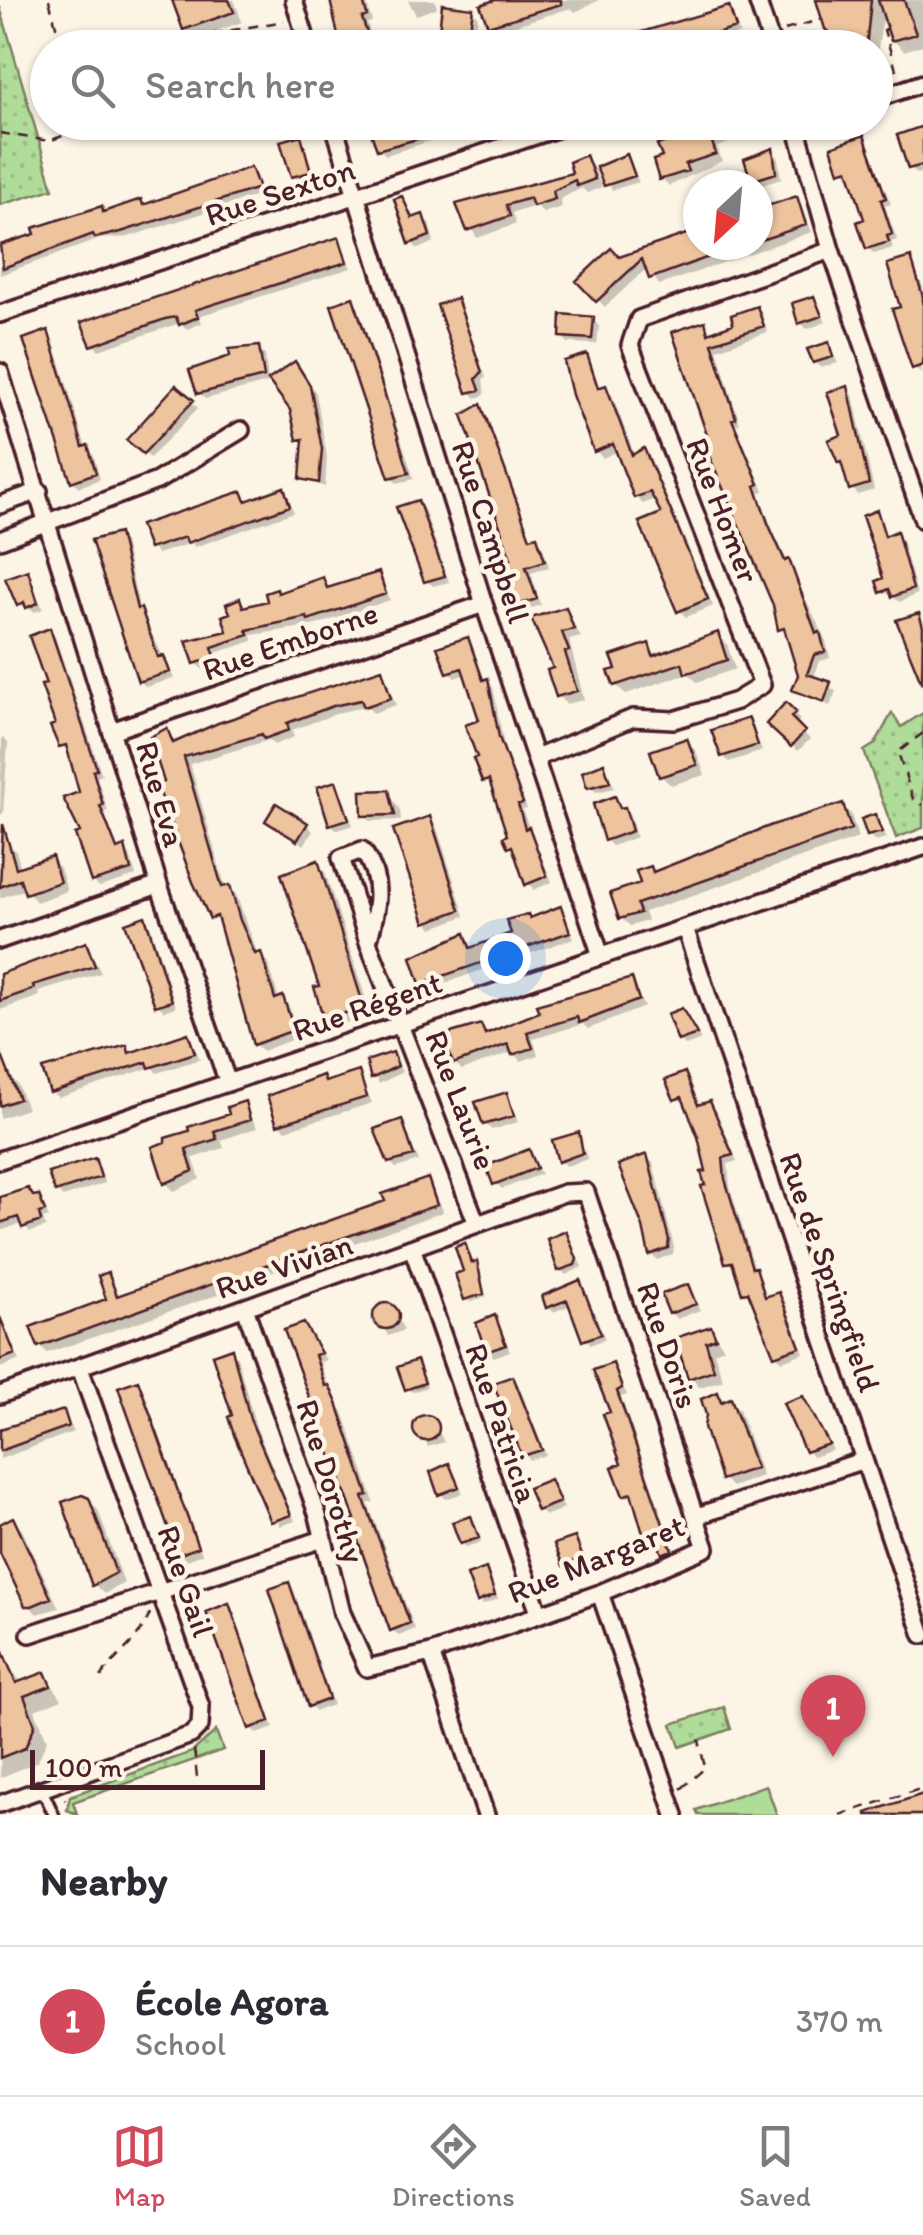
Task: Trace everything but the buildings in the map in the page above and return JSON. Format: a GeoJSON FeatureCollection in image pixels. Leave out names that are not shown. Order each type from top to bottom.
{"type":"FeatureCollection","features":[{"type":"Feature","properties":{"kind":"street"},"geometry":{"type":"LineString","coordinates":[[294,0],[304,30]]}},
{"type":"Feature","properties":{"kind":"street"},"geometry":{"type":"LineString","coordinates":[[756,0],[766,30]]}},
{"type":"Feature","properties":{"kind":"street"},"geometry":{"type":"LineString","coordinates":[[893,93],[923,83]]}},
{"type":"Feature","properties":{"kind":"street","name":"Rue Campbell"},"geometry":{"type":"LineString","coordinates":[[340,140],[484,604],[602,956]]}},
{"type":"Feature","properties":{"kind":"street","name":"Rue Sexton"},"geometry":{"type":"LineString","coordinates":[[0,314],[523,140]]}},
{"type":"Feature","properties":{"kind":"street"},"geometry":{"type":"LineString","coordinates":[[802,140],[831,250],[923,520]]}},
{"type":"Feature","properties":{"kind":"street","name":"Rue Homer"},"geometry":{"type":"LineString","coordinates":[[536,758],[632,718],[674,720],[736,700],[762,685],[630,345],[639,319],[831,250]]}},
{"type":"Feature","properties":{"kind":"street","name":"Rue Eva"},"geometry":{"type":"LineString","coordinates":[[0,372],[159,885],[228,1082]]}},
{"type":"Feature","properties":{"kind":"street"},"geometry":{"type":"LineString","coordinates":[[0,540],[157,481],[241,430]]}},
{"type":"Feature","properties":{"kind":"street"},"geometry":{"type":"LineString","coordinates":[[0,505],[39,491]]}},
{"type":"Feature","properties":{"kind":"street","name":"Rue Emborne"},"geometry":{"type":"LineString","coordinates":[[114,730],[484,604]]}},
{"type":"Feature","properties":{"kind":"street","name":"Rue Régent"},"geometry":{"type":"LineString","coordinates":[[0,1160],[923,847]]}},
{"type":"Feature","properties":{"kind":"street","name":"Rue Laurie"},"geometry":{"type":"LineString","coordinates":[[368,942],[378,908],[376,868],[362,850],[341,858],[368,942],[477,1224]]}},
{"type":"Feature","properties":{"kind":"street"},"geometry":{"type":"LineString","coordinates":[[0,940],[159,885]]}},
{"type":"Feature","properties":{"kind":"street","name":"Rue de Springfield"},"geometry":{"type":"LineString","coordinates":[[685,928],[923,1635]]}},
{"type":"Feature","properties":{"kind":"street","name":"Rue Vivian"},"geometry":{"type":"LineString","coordinates":[[0,1396],[477,1224],[564,1194],[586,1192]]}},
{"type":"Feature","properties":{"kind":"street","name":"Rue Doris"},"geometry":{"type":"LineString","coordinates":[[586,1192],[697,1516]]}},
{"type":"Feature","properties":{"kind":"street","name":"Rue Patricia"},"geometry":{"type":"LineString","coordinates":[[413,1250],[539,1614]]}},
{"type":"Feature","properties":{"kind":"street","name":"Rue Dorothy"},"geometry":{"type":"LineString","coordinates":[[245,1308],[323,1539],[342,1613],[367,1668]]}},
{"type":"Feature","properties":{"kind":"street","name":"Rue Gail"},"geometry":{"type":"LineString","coordinates":[[42,1789],[192,1735],[200,1726],[200,1706],[162,1592],[80,1368]]}},
{"type":"Feature","properties":{"kind":"street","name":"Rue Margaret"},"geometry":{"type":"LineString","coordinates":[[367,1668],[431,1652],[600,1593],[703,1551],[706,1542],[697,1516],[864,1460]]}},
{"type":"Feature","properties":{"kind":"street"},"geometry":{"type":"LineString","coordinates":[[30,1634],[323,1539]]}},
{"type":"Feature","properties":{"kind":"street"},"geometry":{"type":"LineString","coordinates":[[600,1593],[675,1815]]}},
{"type":"Feature","properties":{"kind":"street"},"geometry":{"type":"LineString","coordinates":[[431,1652],[486,1815]]}},
{"type":"Feature","properties":{"kind":"street"},"geometry":{"type":"LineString","coordinates":[[0,1804],[42,1789]]}},
{"type":"Feature","properties":{"kind":"lane"},"geometry":{"type":"LineString","coordinates":[[42,1789],[54,1815]]}},
{"type":"Feature","properties":{"kind":"path"},"geometry":{"type":"LineString","coordinates":[[48,0],[57,30]]}},
{"type":"Feature","properties":{"kind":"path"},"geometry":{"type":"LineString","coordinates":[[249,30],[300,17]]}},
{"type":"Feature","properties":{"kind":"path"},"geometry":{"type":"LineString","coordinates":[[797,30],[822,19]]}},
{"type":"Feature","properties":{"kind":"path"},"geometry":{"type":"LineString","coordinates":[[893,60],[902,90]]}},
{"type":"Feature","properties":{"kind":"path"},"geometry":{"type":"LineString","coordinates":[[1,133],[30,138]]}},
{"type":"Feature","properties":{"kind":"path"},"geometry":{"type":"LineString","coordinates":[[1,133],[4,141]]}},
{"type":"Feature","properties":{"kind":"path"},"geometry":{"type":"LineString","coordinates":[[923,733],[898,752],[914,799],[923,805]]}},
{"type":"Feature","properties":{"kind":"path"},"geometry":{"type":"LineString","coordinates":[[101,1677],[116,1654],[142,1635],[152,1607]]}},
{"type":"Feature","properties":{"kind":"path"},"geometry":{"type":"LineString","coordinates":[[680,1790],[705,1768],[700,1740]]}},
{"type":"Feature","properties":{"kind":"path"},"geometry":{"type":"LineString","coordinates":[[194,1748],[197,1777]]}},
{"type":"Feature","properties":{"kind":"path"},"geometry":{"type":"LineString","coordinates":[[840,1815],[923,1788]]}},
{"type":"Feature","properties":{"kind":"green space"},"geometry":{"type":"Polygon","coordinates":[[[0,7],[30,110],[30,140],[39,140],[53,189],[0,205],[0,7]]]}},
{"type":"Feature","properties":{"kind":"green space"},"geometry":{"type":"Polygon","coordinates":[[[892,713],[901,727],[923,713],[923,828],[896,838],[864,751],[875,744],[892,713]]]}},
{"type":"Feature","properties":{"kind":"green space"},"geometry":{"type":"Polygon","coordinates":[[[724,1707],[731,1729],[680,1747],[672,1724],[724,1707]]]}},
{"type":"Feature","properties":{"kind":"green space"},"geometry":{"type":"Polygon","coordinates":[[[216,1731],[223,1750],[73,1802],[77,1814],[67,1810],[70,1796],[192,1752],[216,1731]]]}},
{"type":"Feature","properties":{"kind":"green space"},"geometry":{"type":"Polygon","coordinates":[[[766,1785],[777,1815],[698,1815],[696,1810],[766,1785]]]}},
{"type":"Feature","properties":{"kind":"place","name":"École Agora"},"geometry":{"type":"Point","coordinates":[833,1757]}}]}
